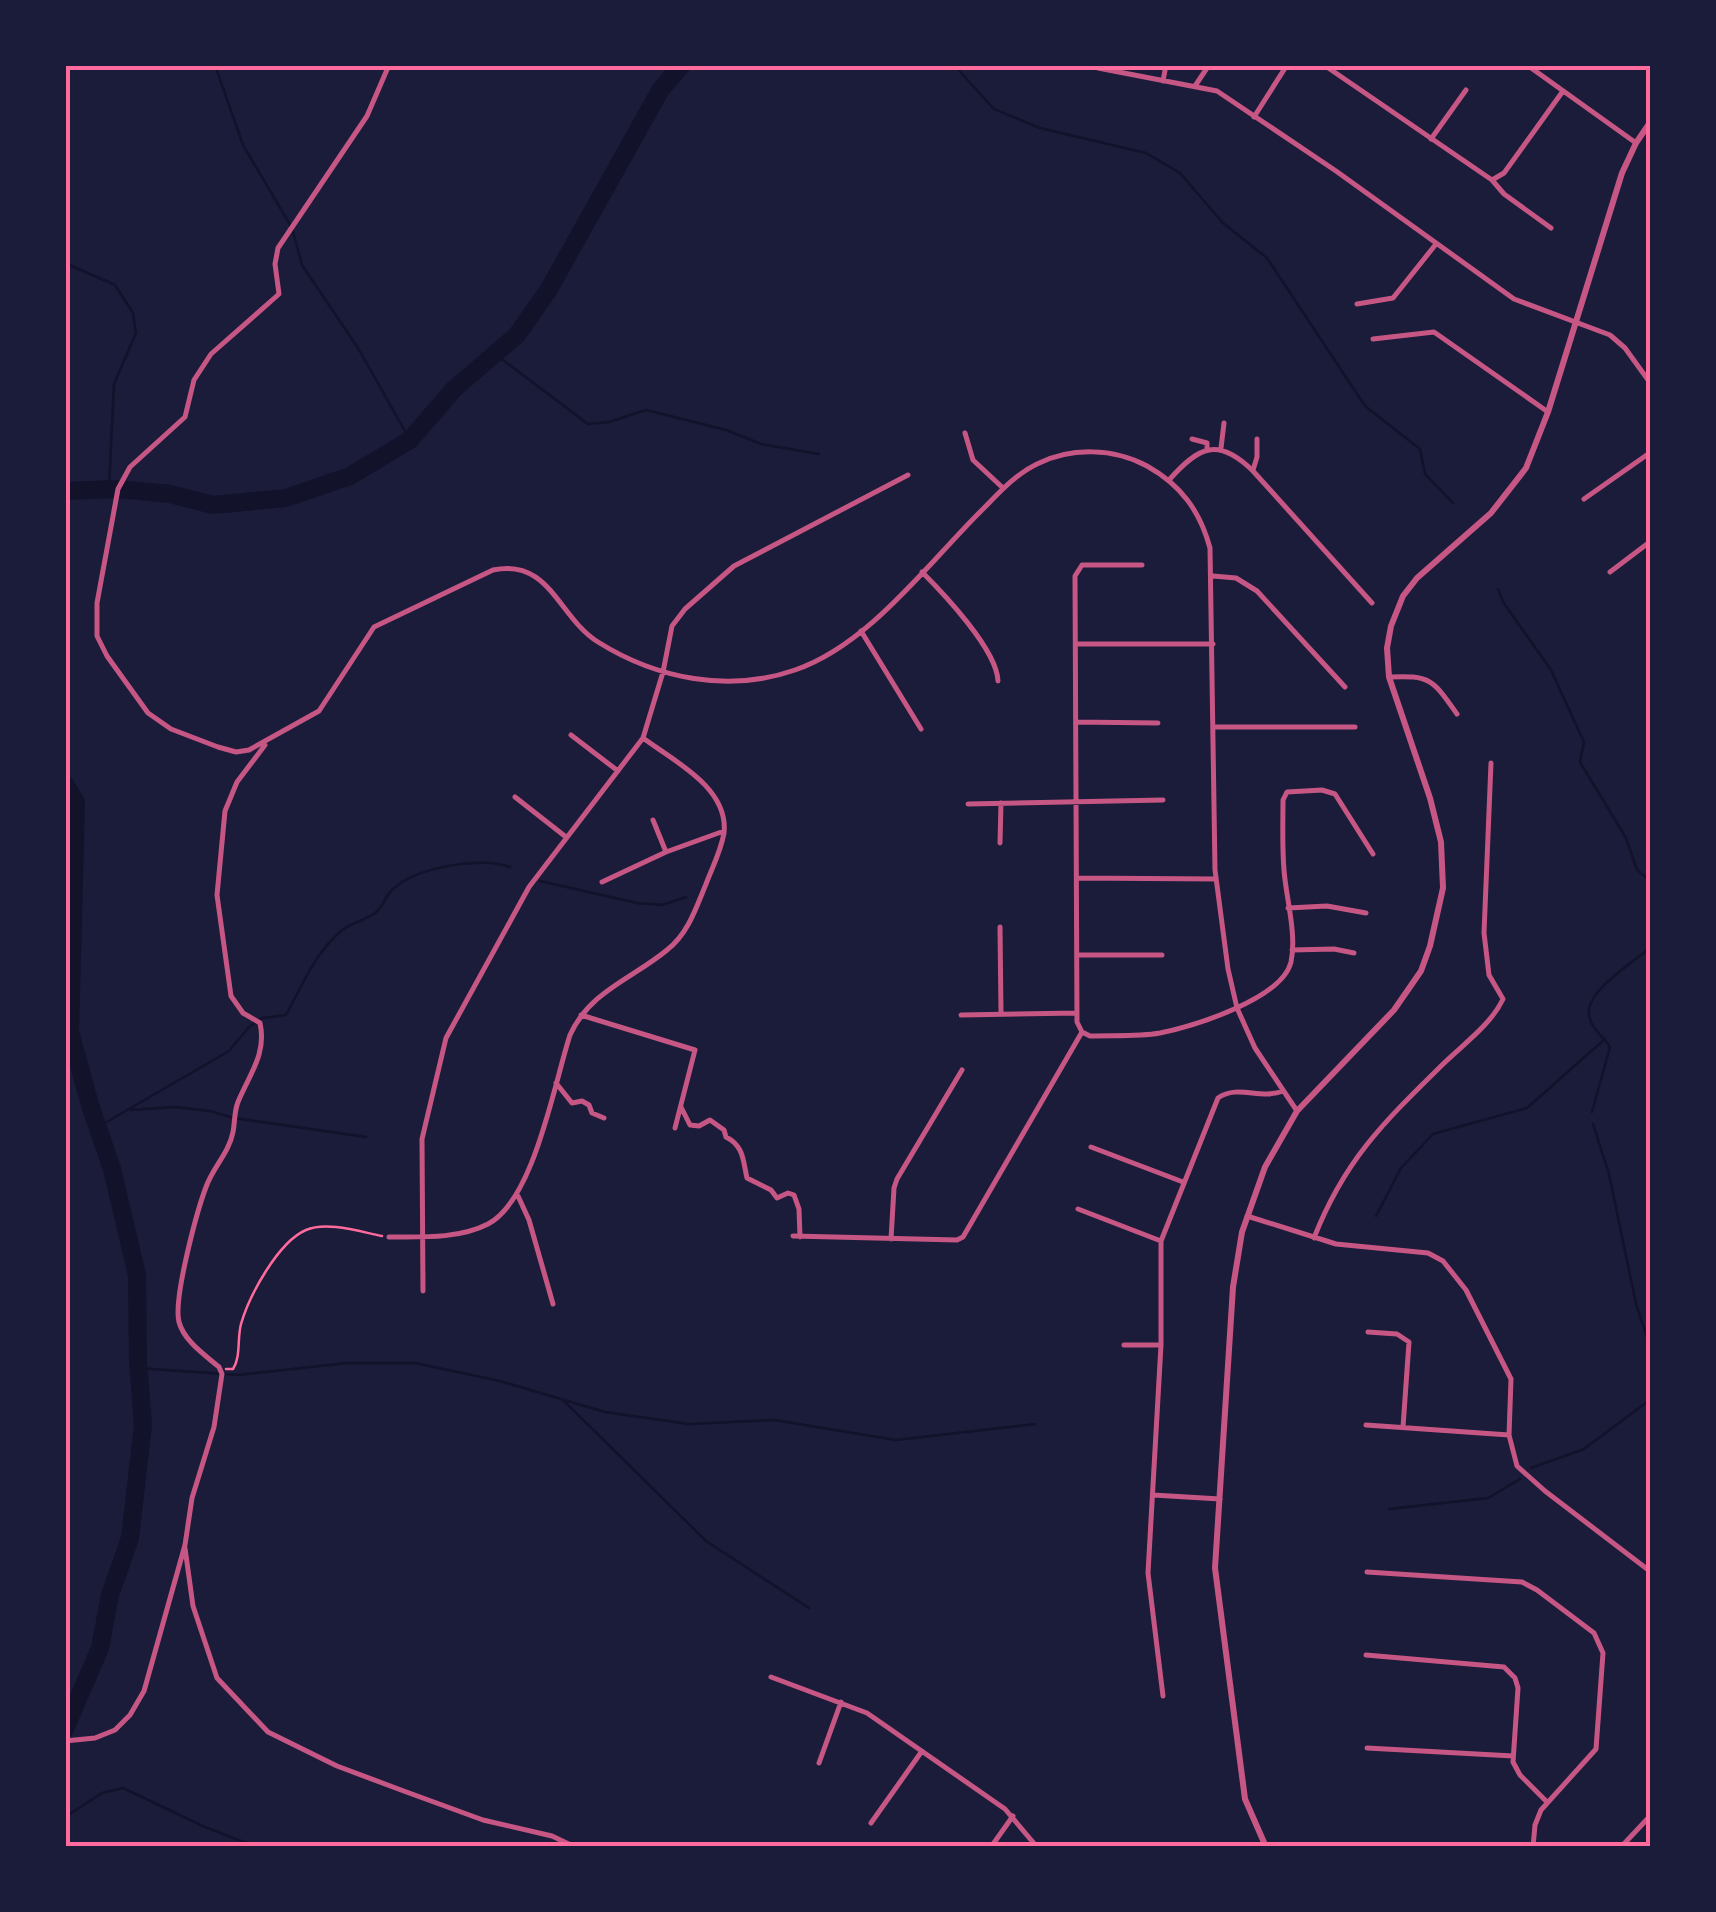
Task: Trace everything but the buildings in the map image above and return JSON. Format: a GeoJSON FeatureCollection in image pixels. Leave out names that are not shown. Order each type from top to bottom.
{"type":"FeatureCollection","features":[{"type":"Feature","properties":{"kind":"street"},"geometry":{"type":"LineString","coordinates":[[388,65],[367,116],[335,158],[278,248],[275,264],[279,294],[212,354],[200,370],[185,417],[130,467],[118,489],[97,603],[97,636],[148,713],[171,729],[228,750],[244,751],[267,742],[319,712],[374,627],[492,570],[509,566],[530,572],[598,642],[664,672],[706,681],[769,677],[810,664],[861,631],[1004,488],[1035,465],[1080,452],[1100,452],[1137,461],[1170,480],[1185,494],[1200,519],[1210,548],[1216,879],[1237,1008],[1261,1060],[1297,1111]]}},
{"type":"Feature","properties":{"kind":"street"},"geometry":{"type":"LineString","coordinates":[[1163,81],[1166,65]]}},
{"type":"Feature","properties":{"kind":"street"},"geometry":{"type":"LineString","coordinates":[[1195,86],[1209,65]]}},
{"type":"Feature","properties":{"kind":"street"},"geometry":{"type":"LineString","coordinates":[[1254,117],[1287,65]]}},
{"type":"Feature","properties":{"kind":"street"},"geometry":{"type":"LineString","coordinates":[[1324,65],[1492,180],[1504,194],[1551,228]]}},
{"type":"Feature","properties":{"kind":"street"},"geometry":{"type":"LineString","coordinates":[[1526,65],[1636,144]]}},
{"type":"Feature","properties":{"kind":"street"},"geometry":{"type":"LineString","coordinates":[[1098,68],[1217,92],[1326,164],[1521,304],[1615,339],[1651,384]]}},
{"type":"Feature","properties":{"kind":"street"},"geometry":{"type":"LineString","coordinates":[[1432,139],[1466,90]]}},
{"type":"Feature","properties":{"kind":"street"},"geometry":{"type":"LineString","coordinates":[[1492,180],[1504,174],[1563,92]]}},
{"type":"Feature","properties":{"kind":"street"},"geometry":{"type":"LineString","coordinates":[[1266,1847],[1246,1799],[1215,1568],[1233,1288],[1247,1216],[1265,1167],[1297,1111],[1382,1025],[1420,971],[1438,918],[1443,888],[1439,830],[1388,677],[1388,638],[1403,596],[1428,566],[1510,492],[1531,459],[1622,173],[1651,121]]}},
{"type":"Feature","properties":{"kind":"street"},"geometry":{"type":"LineString","coordinates":[[1357,304],[1397,296],[1436,244]]}},
{"type":"Feature","properties":{"kind":"street"},"geometry":{"type":"LineString","coordinates":[[1373,339],[1434,332],[1548,412]]}},
{"type":"Feature","properties":{"kind":"street"},"geometry":{"type":"LineString","coordinates":[[1221,448],[1224,424]]}},
{"type":"Feature","properties":{"kind":"street"},"geometry":{"type":"LineString","coordinates":[[965,433],[973,460],[1004,488]]}},
{"type":"Feature","properties":{"kind":"street"},"geometry":{"type":"LineString","coordinates":[[1192,439],[1207,443],[1207,450]]}},
{"type":"Feature","properties":{"kind":"street"},"geometry":{"type":"LineString","coordinates":[[1252,471],[1257,439]]}},
{"type":"Feature","properties":{"kind":"street"},"geometry":{"type":"LineString","coordinates":[[1170,480],[1182,466],[1207,450],[1221,448],[1240,458],[1372,604]]}},
{"type":"Feature","properties":{"kind":"street"},"geometry":{"type":"LineString","coordinates":[[1584,498],[1651,452]]}},
{"type":"Feature","properties":{"kind":"street"},"geometry":{"type":"LineString","coordinates":[[423,1291],[422,1138],[446,1038],[529,887],[644,738],[664,672],[672,626],[727,571],[908,476]]}},
{"type":"Feature","properties":{"kind":"street"},"geometry":{"type":"LineString","coordinates":[[1610,572],[1651,541]]}},
{"type":"Feature","properties":{"kind":"street"},"geometry":{"type":"LineString","coordinates":[[681,1106],[690,1125],[710,1120],[735,1142],[746,1161],[747,1178],[771,1190],[777,1198],[788,1193],[794,1195],[799,1209],[796,1236],[957,1240],[963,1237],[1082,1032],[1077,955],[1075,576],[1079,566],[1142,564]]}},
{"type":"Feature","properties":{"kind":"street"},"geometry":{"type":"LineString","coordinates":[[922,572],[957,608],[996,666],[998,680]]}},
{"type":"Feature","properties":{"kind":"street"},"geometry":{"type":"LineString","coordinates":[[1213,576],[1236,578],[1258,592],[1345,687]]}},
{"type":"Feature","properties":{"kind":"street"},"geometry":{"type":"LineString","coordinates":[[861,631],[920,729]]}},
{"type":"Feature","properties":{"kind":"street"},"geometry":{"type":"LineString","coordinates":[[1076,644],[1213,644]]}},
{"type":"Feature","properties":{"kind":"street"},"geometry":{"type":"LineString","coordinates":[[1388,677],[1430,679],[1457,714]]}},
{"type":"Feature","properties":{"kind":"street"},"geometry":{"type":"LineString","coordinates":[[1076,722],[1158,723]]}},
{"type":"Feature","properties":{"kind":"street"},"geometry":{"type":"LineString","coordinates":[[1214,727],[1356,727]]}},
{"type":"Feature","properties":{"kind":"street"},"geometry":{"type":"LineString","coordinates":[[571,735],[618,771]]}},
{"type":"Feature","properties":{"kind":"street"},"geometry":{"type":"LineString","coordinates":[[389,1238],[480,1228],[499,1217],[518,1196],[580,1014],[598,996],[678,940],[693,916],[724,831],[722,810],[711,792],[644,738]]}},
{"type":"Feature","properties":{"kind":"street"},"geometry":{"type":"LineString","coordinates":[[65,1741],[95,1738],[116,1730],[144,1691],[185,1545],[192,1498],[214,1428],[222,1374],[220,1367],[186,1336],[179,1321],[178,1300],[206,1186],[223,1160],[233,1133],[236,1107],[261,1054],[264,1038],[260,1023],[243,1013],[231,996],[216,896],[226,811],[237,782],[267,742]]}},
{"type":"Feature","properties":{"kind":"street"},"geometry":{"type":"LineString","coordinates":[[1314,1238],[1333,1193],[1367,1141],[1486,1022],[1503,999],[1489,975],[1484,933],[1490,763]]}},
{"type":"Feature","properties":{"kind":"street"},"geometry":{"type":"LineString","coordinates":[[1082,1032],[1090,1036],[1162,1032],[1237,1008],[1276,987],[1290,968],[1292,950],[1283,864],[1283,800],[1288,792],[1322,790],[1335,794],[1372,854]]}},
{"type":"Feature","properties":{"kind":"street"},"geometry":{"type":"LineString","coordinates":[[515,798],[566,837]]}},
{"type":"Feature","properties":{"kind":"street"},"geometry":{"type":"LineString","coordinates":[[968,804],[1163,800]]}},
{"type":"Feature","properties":{"kind":"street"},"geometry":{"type":"LineString","coordinates":[[1000,803],[1000,843]]}},
{"type":"Feature","properties":{"kind":"street"},"geometry":{"type":"LineString","coordinates":[[653,820],[666,852]]}},
{"type":"Feature","properties":{"kind":"street"},"geometry":{"type":"LineString","coordinates":[[602,882],[724,831]]}},
{"type":"Feature","properties":{"kind":"street"},"geometry":{"type":"LineString","coordinates":[[1077,878],[1216,879]]}},
{"type":"Feature","properties":{"kind":"street"},"geometry":{"type":"LineString","coordinates":[[1288,908],[1327,906],[1366,914]]}},
{"type":"Feature","properties":{"kind":"street"},"geometry":{"type":"LineString","coordinates":[[1000,927],[1001,1014]]}},
{"type":"Feature","properties":{"kind":"street"},"geometry":{"type":"LineString","coordinates":[[1292,950],[1334,949],[1354,953]]}},
{"type":"Feature","properties":{"kind":"street"},"geometry":{"type":"LineString","coordinates":[[1077,955],[1162,955]]}},
{"type":"Feature","properties":{"kind":"street"},"geometry":{"type":"LineString","coordinates":[[961,1015],[1078,1013]]}},
{"type":"Feature","properties":{"kind":"street"},"geometry":{"type":"LineString","coordinates":[[580,1014],[692,1047],[696,1054],[674,1128]]}},
{"type":"Feature","properties":{"kind":"street"},"geometry":{"type":"LineString","coordinates":[[891,1238],[894,1188],[962,1070]]}},
{"type":"Feature","properties":{"kind":"street"},"geometry":{"type":"LineString","coordinates":[[556,1084],[572,1103],[582,1101],[592,1113],[604,1118]]}},
{"type":"Feature","properties":{"kind":"street"},"geometry":{"type":"LineString","coordinates":[[1163,1696],[1148,1573],[1161,1346],[1161,1241],[1218,1098],[1228,1092],[1262,1096],[1283,1091]]}},
{"type":"Feature","properties":{"kind":"street"},"geometry":{"type":"LineString","coordinates":[[1091,1148],[1184,1182]]}},
{"type":"Feature","properties":{"kind":"street"},"geometry":{"type":"LineString","coordinates":[[518,1196],[530,1220],[553,1304]]}},
{"type":"Feature","properties":{"kind":"street"},"geometry":{"type":"LineString","coordinates":[[1078,1209],[1161,1241]]}},
{"type":"Feature","properties":{"kind":"street"},"geometry":{"type":"LineString","coordinates":[[1247,1216],[1357,1248],[1428,1253],[1448,1266],[1466,1290],[1512,1379],[1509,1434],[1514,1457],[1522,1470],[1544,1492],[1651,1572]]}},
{"type":"Feature","properties":{"kind":"street"},"geometry":{"type":"LineString","coordinates":[[1368,1332],[1397,1334],[1408,1342],[1404,1426]]}},
{"type":"Feature","properties":{"kind":"street"},"geometry":{"type":"LineString","coordinates":[[1124,1345],[1161,1346]]}},
{"type":"Feature","properties":{"kind":"street"},"geometry":{"type":"LineString","coordinates":[[1366,1425],[1509,1434]]}},
{"type":"Feature","properties":{"kind":"street"},"geometry":{"type":"LineString","coordinates":[[1152,1496],[1220,1499]]}},
{"type":"Feature","properties":{"kind":"street"},"geometry":{"type":"LineString","coordinates":[[185,1545],[193,1606],[217,1678],[268,1732],[338,1766],[401,1790],[483,1820],[552,1836],[576,1847]]}},
{"type":"Feature","properties":{"kind":"street"},"geometry":{"type":"LineString","coordinates":[[1367,1572],[1522,1582],[1599,1639],[1603,1653],[1596,1749],[1547,1802],[1536,1819],[1532,1847]]}},
{"type":"Feature","properties":{"kind":"street"},"geometry":{"type":"LineString","coordinates":[[1366,1654],[1504,1667],[1515,1678],[1518,1688],[1513,1756],[1520,1775],[1547,1802]]}},
{"type":"Feature","properties":{"kind":"street"},"geometry":{"type":"LineString","coordinates":[[771,1677],[867,1713],[1013,1816],[1037,1847]]}},
{"type":"Feature","properties":{"kind":"street"},"geometry":{"type":"LineString","coordinates":[[819,1764],[841,1702]]}},
{"type":"Feature","properties":{"kind":"street"},"geometry":{"type":"LineString","coordinates":[[1367,1748],[1513,1756]]}},
{"type":"Feature","properties":{"kind":"street"},"geometry":{"type":"LineString","coordinates":[[871,1823],[922,1751]]}},
{"type":"Feature","properties":{"kind":"street"},"geometry":{"type":"LineString","coordinates":[[1621,1847],[1651,1815]]}},
{"type":"Feature","properties":{"kind":"street"},"geometry":{"type":"LineString","coordinates":[[991,1847],[1013,1816]]}},
{"type":"Feature","properties":{"kind":"path"},"geometry":{"type":"LineString","coordinates":[[220,1367],[229,1370],[236,1366],[237,1336],[243,1316],[264,1275],[291,1240],[317,1228],[389,1238]]}},
{"type":"Feature","properties":{"kind":"waterway"},"geometry":{"type":"LineString","coordinates":[[215,65],[243,145],[292,228],[302,265],[358,348],[410,440]]}},
{"type":"Feature","properties":{"kind":"waterway"},"geometry":{"type":"LineString","coordinates":[[65,491],[118,489],[170,494],[213,505],[286,498],[350,476],[410,440],[454,389],[517,335],[549,289],[661,89],[682,65]]}},
{"type":"Feature","properties":{"kind":"waterway"},"geometry":{"type":"LineString","coordinates":[[954,65],[994,109],[1040,128],[1146,153],[1180,173],[1223,223],[1267,258],[1365,406],[1420,449],[1425,474],[1453,503]]}},
{"type":"Feature","properties":{"kind":"waterway"},"geometry":{"type":"LineString","coordinates":[[65,263],[115,285],[133,313],[136,333],[114,384],[109,488]]}},
{"type":"Feature","properties":{"kind":"waterway"},"geometry":{"type":"LineString","coordinates":[[495,354],[588,424],[646,410],[726,430],[761,444],[819,454]]}},
{"type":"Feature","properties":{"kind":"waterway"},"geometry":{"type":"LineString","coordinates":[[1498,589],[1551,670],[1584,742],[1580,762],[1626,838],[1637,870],[1651,881]]}},
{"type":"Feature","properties":{"kind":"waterway"},"geometry":{"type":"LineString","coordinates":[[65,784],[76,802],[70,1032],[112,1169],[137,1275],[143,1425],[130,1538],[110,1595],[100,1648],[65,1729]]}},
{"type":"Feature","properties":{"kind":"waterway"},"geometry":{"type":"LineString","coordinates":[[98,1127],[229,1051],[262,1018],[286,1015],[324,949],[345,928],[375,913],[404,881],[433,869],[467,863],[510,867]]}},
{"type":"Feature","properties":{"kind":"waterway"},"geometry":{"type":"LineString","coordinates":[[540,881],[637,903],[662,905],[686,897]]}},
{"type":"Feature","properties":{"kind":"waterway"},"geometry":{"type":"LineString","coordinates":[[1651,892],[1651,903]]}},
{"type":"Feature","properties":{"kind":"waterway"},"geometry":{"type":"LineString","coordinates":[[1592,1112],[1610,1047],[1592,1024],[1590,1006],[1602,987],[1651,947]]}},
{"type":"Feature","properties":{"kind":"waterway"},"geometry":{"type":"LineString","coordinates":[[1376,1216],[1401,1168],[1433,1134],[1527,1108],[1605,1039]]}},
{"type":"Feature","properties":{"kind":"waterway"},"geometry":{"type":"LineString","coordinates":[[130,1110],[174,1107],[210,1111],[366,1137]]}},
{"type":"Feature","properties":{"kind":"waterway"},"geometry":{"type":"LineString","coordinates":[[1593,1124],[1609,1174],[1636,1304],[1651,1349]]}},
{"type":"Feature","properties":{"kind":"waterway"},"geometry":{"type":"LineString","coordinates":[[138,1368],[238,1375],[347,1363],[415,1363],[500,1381],[605,1412],[689,1424],[774,1420],[896,1440],[1035,1424]]}},
{"type":"Feature","properties":{"kind":"waterway"},"geometry":{"type":"LineString","coordinates":[[1531,1468],[1584,1449],[1651,1399]]}},
{"type":"Feature","properties":{"kind":"waterway"},"geometry":{"type":"LineString","coordinates":[[563,1400],[706,1541],[809,1608]]}},
{"type":"Feature","properties":{"kind":"waterway"},"geometry":{"type":"LineString","coordinates":[[1389,1509],[1488,1498],[1520,1479]]}},
{"type":"Feature","properties":{"kind":"waterway"},"geometry":{"type":"LineString","coordinates":[[65,1817],[102,1793],[123,1788],[257,1847]]}}]}
